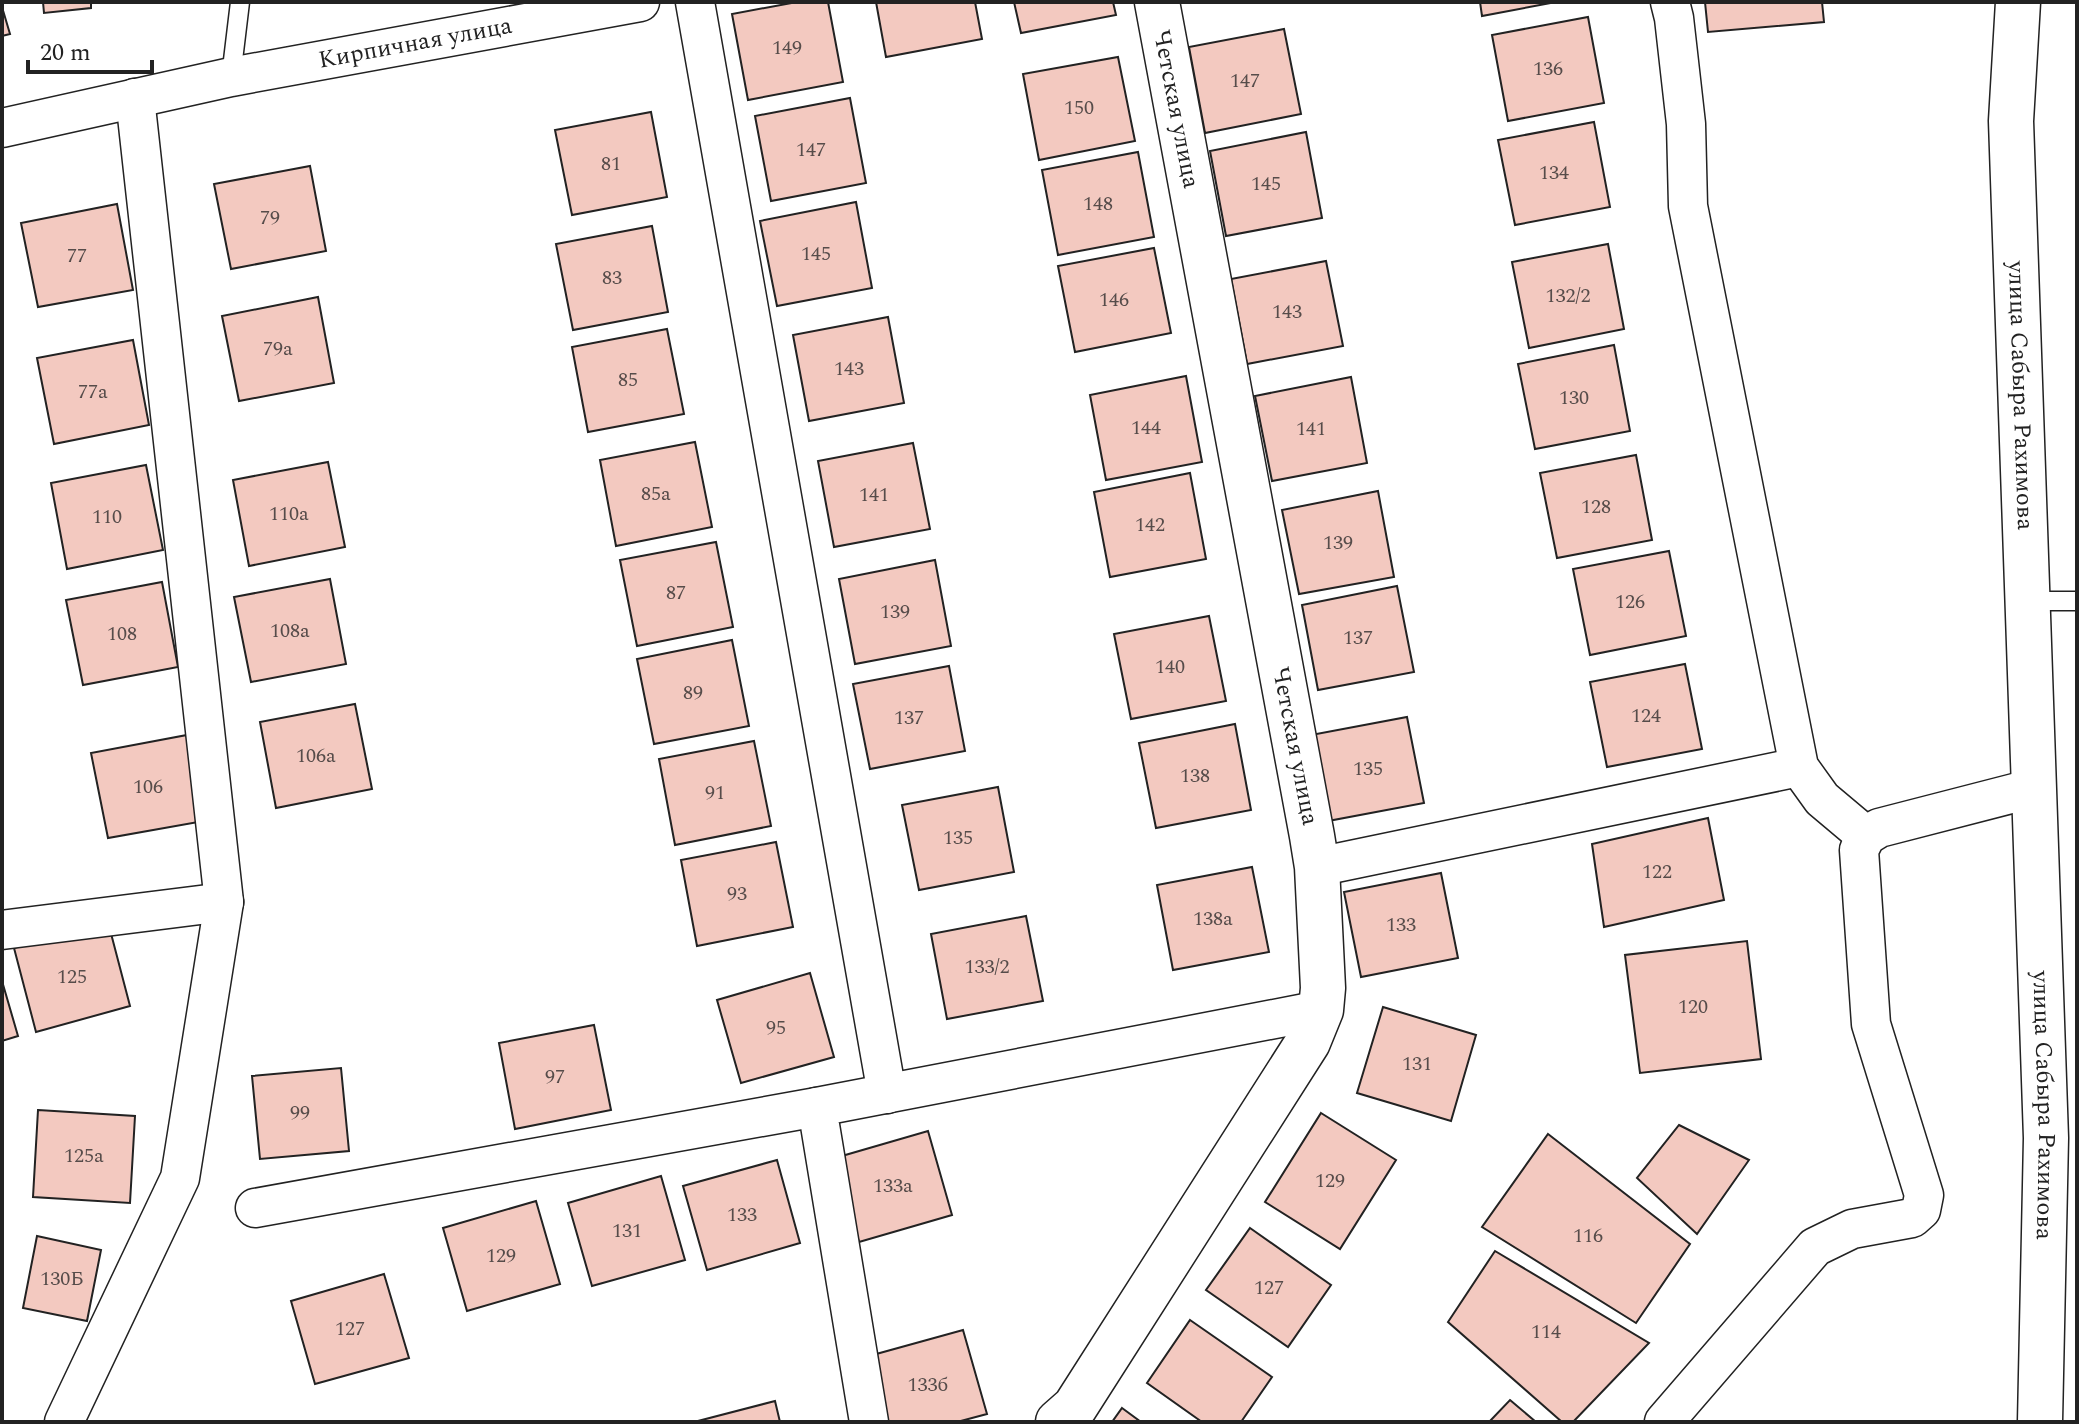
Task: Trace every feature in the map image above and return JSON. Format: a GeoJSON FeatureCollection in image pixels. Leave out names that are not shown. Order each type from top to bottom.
{"type":"FeatureCollection","features":[{"type":"Feature","properties":{"kind":"street","name":"Кирпичная улица"},"geometry":{"type":"LineString","coordinates":[[2,128],[231,77],[640,2]]}},
{"type":"Feature","properties":{"kind":"street"},"geometry":{"type":"LineString","coordinates":[[695,2],[887,1094]]}},
{"type":"Feature","properties":{"kind":"street","name":"Четская улица"},"geometry":{"type":"LineString","coordinates":[[1058,1422],[1075,1407],[1308,1042],[1321,1010],[1323,988],[1317,867],[1157,2]]}},
{"type":"Feature","properties":{"kind":"street"},"geometry":{"type":"LineString","coordinates":[[1670,2],[1686,124],[1688,206],[1799,767],[1822,799],[1866,836]]}},
{"type":"Feature","properties":{"kind":"street","name":"улица Сабыра Рахимова"},"geometry":{"type":"LineString","coordinates":[[2018,2],[2011,121],[2046,1138],[2040,1422]]}},
{"type":"Feature","properties":{"kind":"street"},"geometry":{"type":"LineString","coordinates":[[64,1422],[180,1178],[224,902],[135,98]]}},
{"type":"Feature","properties":{"kind":"street"},"geometry":{"type":"LineString","coordinates":[[1317,867],[1799,767]]}},
{"type":"Feature","properties":{"kind":"street"},"geometry":{"type":"LineString","coordinates":[[1664,1422],[1815,1247],[1852,1229],[1912,1218],[1921,1210],[1924,1195],[1871,1024],[1859,850],[1866,836],[1879,828],[2034,788]]}},
{"type":"Feature","properties":{"kind":"street"},"geometry":{"type":"LineString","coordinates":[[2,930],[224,902]]}},
{"type":"Feature","properties":{"kind":"street"},"geometry":{"type":"LineString","coordinates":[[255,1208],[887,1094],[1321,1010]]}},
{"type":"Feature","properties":{"kind":"street"},"geometry":{"type":"LineString","coordinates":[[817,1107],[869,1422]]}},
{"type":"Feature","properties":{"kind":"lane"},"geometry":{"type":"LineString","coordinates":[[231,77],[240,2]]}},
{"type":"Feature","properties":{"kind":"lane"},"geometry":{"type":"LineString","coordinates":[[2028,601],[2077,601]]}},
{"type":"Feature","properties":{"kind":"building"},"geometry":{"type":"Polygon","coordinates":[[[43,2],[91,2],[91,8],[44,13],[43,2]]]}},
{"type":"Feature","properties":{"kind":"building"},"geometry":{"type":"Polygon","coordinates":[[[797,2],[828,2],[843,82],[748,100],[732,14],[797,2]]]}},
{"type":"Feature","properties":{"kind":"building"},"geometry":{"type":"Polygon","coordinates":[[[876,2],[975,2],[982,39],[886,57],[876,2]]]}},
{"type":"Feature","properties":{"kind":"building"},"geometry":{"type":"Polygon","coordinates":[[[1014,2],[1113,2],[1116,15],[1021,33],[1014,2]]]}},
{"type":"Feature","properties":{"kind":"building"},"geometry":{"type":"Polygon","coordinates":[[[1480,2],[1556,2],[1482,16],[1480,2]]]}},
{"type":"Feature","properties":{"kind":"building"},"geometry":{"type":"Polygon","coordinates":[[[1705,2],[1822,2],[1824,22],[1708,32],[1705,2]]]}},
{"type":"Feature","properties":{"kind":"building"},"geometry":{"type":"Polygon","coordinates":[[[2,7],[10,34],[2,36],[2,7]]]}},
{"type":"Feature","properties":{"kind":"building"},"geometry":{"type":"Polygon","coordinates":[[[1588,17],[1604,103],[1508,121],[1492,35],[1588,17]]]}},
{"type":"Feature","properties":{"kind":"building"},"geometry":{"type":"Polygon","coordinates":[[[1284,29],[1301,114],[1205,133],[1189,47],[1284,29]]]}},
{"type":"Feature","properties":{"kind":"building"},"geometry":{"type":"Polygon","coordinates":[[[1118,57],[1135,141],[1039,160],[1023,74],[1118,57]]]}},
{"type":"Feature","properties":{"kind":"building"},"geometry":{"type":"Polygon","coordinates":[[[850,98],[866,183],[771,201],[755,116],[850,98]]]}},
{"type":"Feature","properties":{"kind":"building"},"geometry":{"type":"Polygon","coordinates":[[[651,112],[667,197],[572,215],[555,130],[651,112]]]}},
{"type":"Feature","properties":{"kind":"building"},"geometry":{"type":"Polygon","coordinates":[[[1594,122],[1610,207],[1515,225],[1498,140],[1594,122]]]}},
{"type":"Feature","properties":{"kind":"building"},"geometry":{"type":"Polygon","coordinates":[[[1306,132],[1322,218],[1226,236],[1210,151],[1306,132]]]}},
{"type":"Feature","properties":{"kind":"building"},"geometry":{"type":"Polygon","coordinates":[[[1138,152],[1154,237],[1058,255],[1042,170],[1138,152]]]}},
{"type":"Feature","properties":{"kind":"building"},"geometry":{"type":"Polygon","coordinates":[[[310,166],[326,251],[231,269],[214,184],[310,166]]]}},
{"type":"Feature","properties":{"kind":"building"},"geometry":{"type":"Polygon","coordinates":[[[856,202],[872,288],[777,306],[760,221],[856,202]]]}},
{"type":"Feature","properties":{"kind":"building"},"geometry":{"type":"Polygon","coordinates":[[[117,204],[133,290],[38,307],[21,223],[117,204]]]}},
{"type":"Feature","properties":{"kind":"building"},"geometry":{"type":"Polygon","coordinates":[[[652,226],[668,312],[573,330],[556,244],[652,226]]]}},
{"type":"Feature","properties":{"kind":"building"},"geometry":{"type":"Polygon","coordinates":[[[1608,244],[1624,329],[1529,348],[1512,262],[1608,244]]]}},
{"type":"Feature","properties":{"kind":"building"},"geometry":{"type":"Polygon","coordinates":[[[1154,248],[1171,333],[1075,352],[1058,266],[1154,248]]]}},
{"type":"Feature","properties":{"kind":"building"},"geometry":{"type":"Polygon","coordinates":[[[1326,261],[1343,346],[1247,364],[1231,279],[1326,261]]]}},
{"type":"Feature","properties":{"kind":"building"},"geometry":{"type":"Polygon","coordinates":[[[318,297],[334,383],[239,401],[222,316],[318,297]]]}},
{"type":"Feature","properties":{"kind":"building"},"geometry":{"type":"Polygon","coordinates":[[[888,317],[904,403],[809,421],[793,335],[888,317]]]}},
{"type":"Feature","properties":{"kind":"building"},"geometry":{"type":"Polygon","coordinates":[[[667,329],[684,414],[588,432],[572,347],[667,329]]]}},
{"type":"Feature","properties":{"kind":"building"},"geometry":{"type":"Polygon","coordinates":[[[133,340],[149,425],[54,444],[37,358],[133,340]]]}},
{"type":"Feature","properties":{"kind":"building"},"geometry":{"type":"Polygon","coordinates":[[[1614,345],[1630,431],[1535,449],[1518,364],[1614,345]]]}},
{"type":"Feature","properties":{"kind":"building"},"geometry":{"type":"Polygon","coordinates":[[[1186,376],[1202,462],[1106,480],[1090,395],[1186,376]]]}},
{"type":"Feature","properties":{"kind":"building"},"geometry":{"type":"Polygon","coordinates":[[[1351,377],[1367,463],[1272,481],[1255,396],[1351,377]]]}},
{"type":"Feature","properties":{"kind":"building"},"geometry":{"type":"Polygon","coordinates":[[[695,442],[712,527],[616,546],[600,460],[695,442]]]}},
{"type":"Feature","properties":{"kind":"building"},"geometry":{"type":"Polygon","coordinates":[[[913,443],[930,529],[834,547],[818,461],[913,443]]]}},
{"type":"Feature","properties":{"kind":"building"},"geometry":{"type":"Polygon","coordinates":[[[1636,455],[1652,540],[1557,558],[1540,473],[1636,455]]]}},
{"type":"Feature","properties":{"kind":"building"},"geometry":{"type":"Polygon","coordinates":[[[328,462],[345,547],[249,566],[233,480],[328,462]]]}},
{"type":"Feature","properties":{"kind":"building"},"geometry":{"type":"Polygon","coordinates":[[[146,465],[163,550],[67,569],[51,483],[146,465]]]}},
{"type":"Feature","properties":{"kind":"building"},"geometry":{"type":"Polygon","coordinates":[[[1190,473],[1206,559],[1110,577],[1094,492],[1190,473]]]}},
{"type":"Feature","properties":{"kind":"building"},"geometry":{"type":"Polygon","coordinates":[[[1378,491],[1394,577],[1299,594],[1282,510],[1378,491]]]}},
{"type":"Feature","properties":{"kind":"building"},"geometry":{"type":"Polygon","coordinates":[[[716,542],[733,627],[637,646],[620,560],[716,542]]]}},
{"type":"Feature","properties":{"kind":"building"},"geometry":{"type":"Polygon","coordinates":[[[1669,551],[1686,636],[1590,655],[1573,569],[1669,551]]]}},
{"type":"Feature","properties":{"kind":"building"},"geometry":{"type":"Polygon","coordinates":[[[935,560],[951,646],[855,664],[839,579],[935,560]]]}},
{"type":"Feature","properties":{"kind":"building"},"geometry":{"type":"Polygon","coordinates":[[[330,579],[346,664],[251,682],[234,597],[330,579]]]}},
{"type":"Feature","properties":{"kind":"building"},"geometry":{"type":"Polygon","coordinates":[[[162,582],[178,667],[83,685],[66,600],[162,582]]]}},
{"type":"Feature","properties":{"kind":"building"},"geometry":{"type":"Polygon","coordinates":[[[1397,586],[1414,672],[1318,690],[1302,605],[1397,586]]]}},
{"type":"Feature","properties":{"kind":"building"},"geometry":{"type":"Polygon","coordinates":[[[1209,616],[1226,701],[1131,719],[1114,634],[1209,616]]]}},
{"type":"Feature","properties":{"kind":"building"},"geometry":{"type":"Polygon","coordinates":[[[732,640],[749,726],[654,744],[637,659],[732,640]]]}},
{"type":"Feature","properties":{"kind":"building"},"geometry":{"type":"Polygon","coordinates":[[[1685,664],[1702,749],[1607,767],[1590,682],[1685,664]]]}},
{"type":"Feature","properties":{"kind":"building"},"geometry":{"type":"Polygon","coordinates":[[[949,666],[965,751],[870,769],[853,684],[949,666]]]}},
{"type":"Feature","properties":{"kind":"building"},"geometry":{"type":"Polygon","coordinates":[[[355,704],[372,789],[276,808],[260,722],[355,704]]]}},
{"type":"Feature","properties":{"kind":"building"},"geometry":{"type":"Polygon","coordinates":[[[1407,717],[1424,803],[1328,821],[1311,735],[1407,717]]]}},
{"type":"Feature","properties":{"kind":"building"},"geometry":{"type":"Polygon","coordinates":[[[1235,724],[1251,810],[1156,828],[1139,743],[1235,724]]]}},
{"type":"Feature","properties":{"kind":"building"},"geometry":{"type":"Polygon","coordinates":[[[187,735],[204,821],[108,838],[91,753],[187,735]]]}},
{"type":"Feature","properties":{"kind":"building"},"geometry":{"type":"Polygon","coordinates":[[[754,741],[771,826],[675,845],[659,759],[754,741]]]}},
{"type":"Feature","properties":{"kind":"building"},"geometry":{"type":"Polygon","coordinates":[[[998,787],[1014,872],[919,890],[902,805],[998,787]]]}},
{"type":"Feature","properties":{"kind":"building"},"geometry":{"type":"Polygon","coordinates":[[[1708,818],[1724,900],[1604,927],[1592,844],[1708,818]]]}},
{"type":"Feature","properties":{"kind":"building"},"geometry":{"type":"Polygon","coordinates":[[[776,842],[793,927],[697,946],[681,860],[776,842]]]}},
{"type":"Feature","properties":{"kind":"building"},"geometry":{"type":"Polygon","coordinates":[[[1252,867],[1269,952],[1173,970],[1157,885],[1252,867]]]}},
{"type":"Feature","properties":{"kind":"building"},"geometry":{"type":"Polygon","coordinates":[[[1441,873],[1458,958],[1361,977],[1344,892],[1441,873]]]}},
{"type":"Feature","properties":{"kind":"building"},"geometry":{"type":"Polygon","coordinates":[[[1026,916],[1043,1001],[947,1019],[931,934],[1026,916]]]}},
{"type":"Feature","properties":{"kind":"building"},"geometry":{"type":"Polygon","coordinates":[[[108,922],[130,1006],[36,1032],[14,948],[108,922]]]}},
{"type":"Feature","properties":{"kind":"building"},"geometry":{"type":"Polygon","coordinates":[[[1747,941],[1761,1059],[1640,1073],[1625,955],[1747,941]]]}},
{"type":"Feature","properties":{"kind":"building"},"geometry":{"type":"Polygon","coordinates":[[[810,973],[834,1057],[741,1083],[717,1000],[810,973]]]}},
{"type":"Feature","properties":{"kind":"building"},"geometry":{"type":"Polygon","coordinates":[[[2,981],[18,1036],[2,1041],[2,981]]]}},
{"type":"Feature","properties":{"kind":"building"},"geometry":{"type":"Polygon","coordinates":[[[1383,1007],[1476,1035],[1451,1121],[1357,1093],[1383,1007]]]}},
{"type":"Feature","properties":{"kind":"building"},"geometry":{"type":"Polygon","coordinates":[[[594,1025],[611,1110],[515,1129],[499,1043],[594,1025]]]}},
{"type":"Feature","properties":{"kind":"building"},"geometry":{"type":"Polygon","coordinates":[[[341,1068],[349,1151],[260,1159],[252,1076],[341,1068]]]}},
{"type":"Feature","properties":{"kind":"building"},"geometry":{"type":"Polygon","coordinates":[[[38,1110],[135,1116],[130,1203],[33,1197],[38,1110]]]}},
{"type":"Feature","properties":{"kind":"building"},"geometry":{"type":"Polygon","coordinates":[[[1321,1113],[1396,1160],[1340,1249],[1265,1202],[1321,1113]]]}},
{"type":"Feature","properties":{"kind":"building"},"geometry":{"type":"Polygon","coordinates":[[[1679,1125],[1749,1160],[1697,1234],[1637,1178],[1679,1125]]]}},
{"type":"Feature","properties":{"kind":"building"},"geometry":{"type":"Polygon","coordinates":[[[928,1131],[952,1215],[859,1242],[835,1158],[928,1131]]]}},
{"type":"Feature","properties":{"kind":"building"},"geometry":{"type":"Polygon","coordinates":[[[1548,1134],[1690,1244],[1636,1323],[1482,1227],[1548,1134]]]}},
{"type":"Feature","properties":{"kind":"building"},"geometry":{"type":"Polygon","coordinates":[[[777,1160],[800,1243],[707,1270],[683,1186],[777,1160]]]}},
{"type":"Feature","properties":{"kind":"building"},"geometry":{"type":"Polygon","coordinates":[[[661,1176],[685,1260],[592,1286],[568,1203],[661,1176]]]}},
{"type":"Feature","properties":{"kind":"building"},"geometry":{"type":"Polygon","coordinates":[[[536,1201],[560,1284],[467,1311],[443,1228],[536,1201]]]}},
{"type":"Feature","properties":{"kind":"building"},"geometry":{"type":"Polygon","coordinates":[[[1250,1228],[1331,1285],[1288,1347],[1206,1290],[1250,1228]]]}},
{"type":"Feature","properties":{"kind":"building"},"geometry":{"type":"Polygon","coordinates":[[[37,1236],[101,1250],[87,1321],[23,1308],[37,1236]]]}},
{"type":"Feature","properties":{"kind":"building"},"geometry":{"type":"Polygon","coordinates":[[[1495,1251],[1649,1343],[1573,1422],[1562,1422],[1448,1322],[1495,1251]]]}},
{"type":"Feature","properties":{"kind":"building"},"geometry":{"type":"Polygon","coordinates":[[[384,1274],[409,1358],[315,1384],[291,1301],[384,1274]]]}},
{"type":"Feature","properties":{"kind":"building"},"geometry":{"type":"Polygon","coordinates":[[[1190,1320],[1272,1377],[1241,1422],[1202,1422],[1147,1383],[1190,1320]]]}},
{"type":"Feature","properties":{"kind":"building"},"geometry":{"type":"Polygon","coordinates":[[[963,1330],[987,1414],[957,1422],[888,1422],[869,1356],[963,1330]]]}},
{"type":"Feature","properties":{"kind":"building"},"geometry":{"type":"Polygon","coordinates":[[[1510,1400],[1536,1422],[1489,1422],[1510,1400]]]}},
{"type":"Feature","properties":{"kind":"building"},"geometry":{"type":"Polygon","coordinates":[[[775,1401],[780,1422],[694,1422],[775,1401]]]}},
{"type":"Feature","properties":{"kind":"building"},"geometry":{"type":"Polygon","coordinates":[[[1122,1408],[1141,1422],[1112,1422],[1122,1408]]]}}]}
